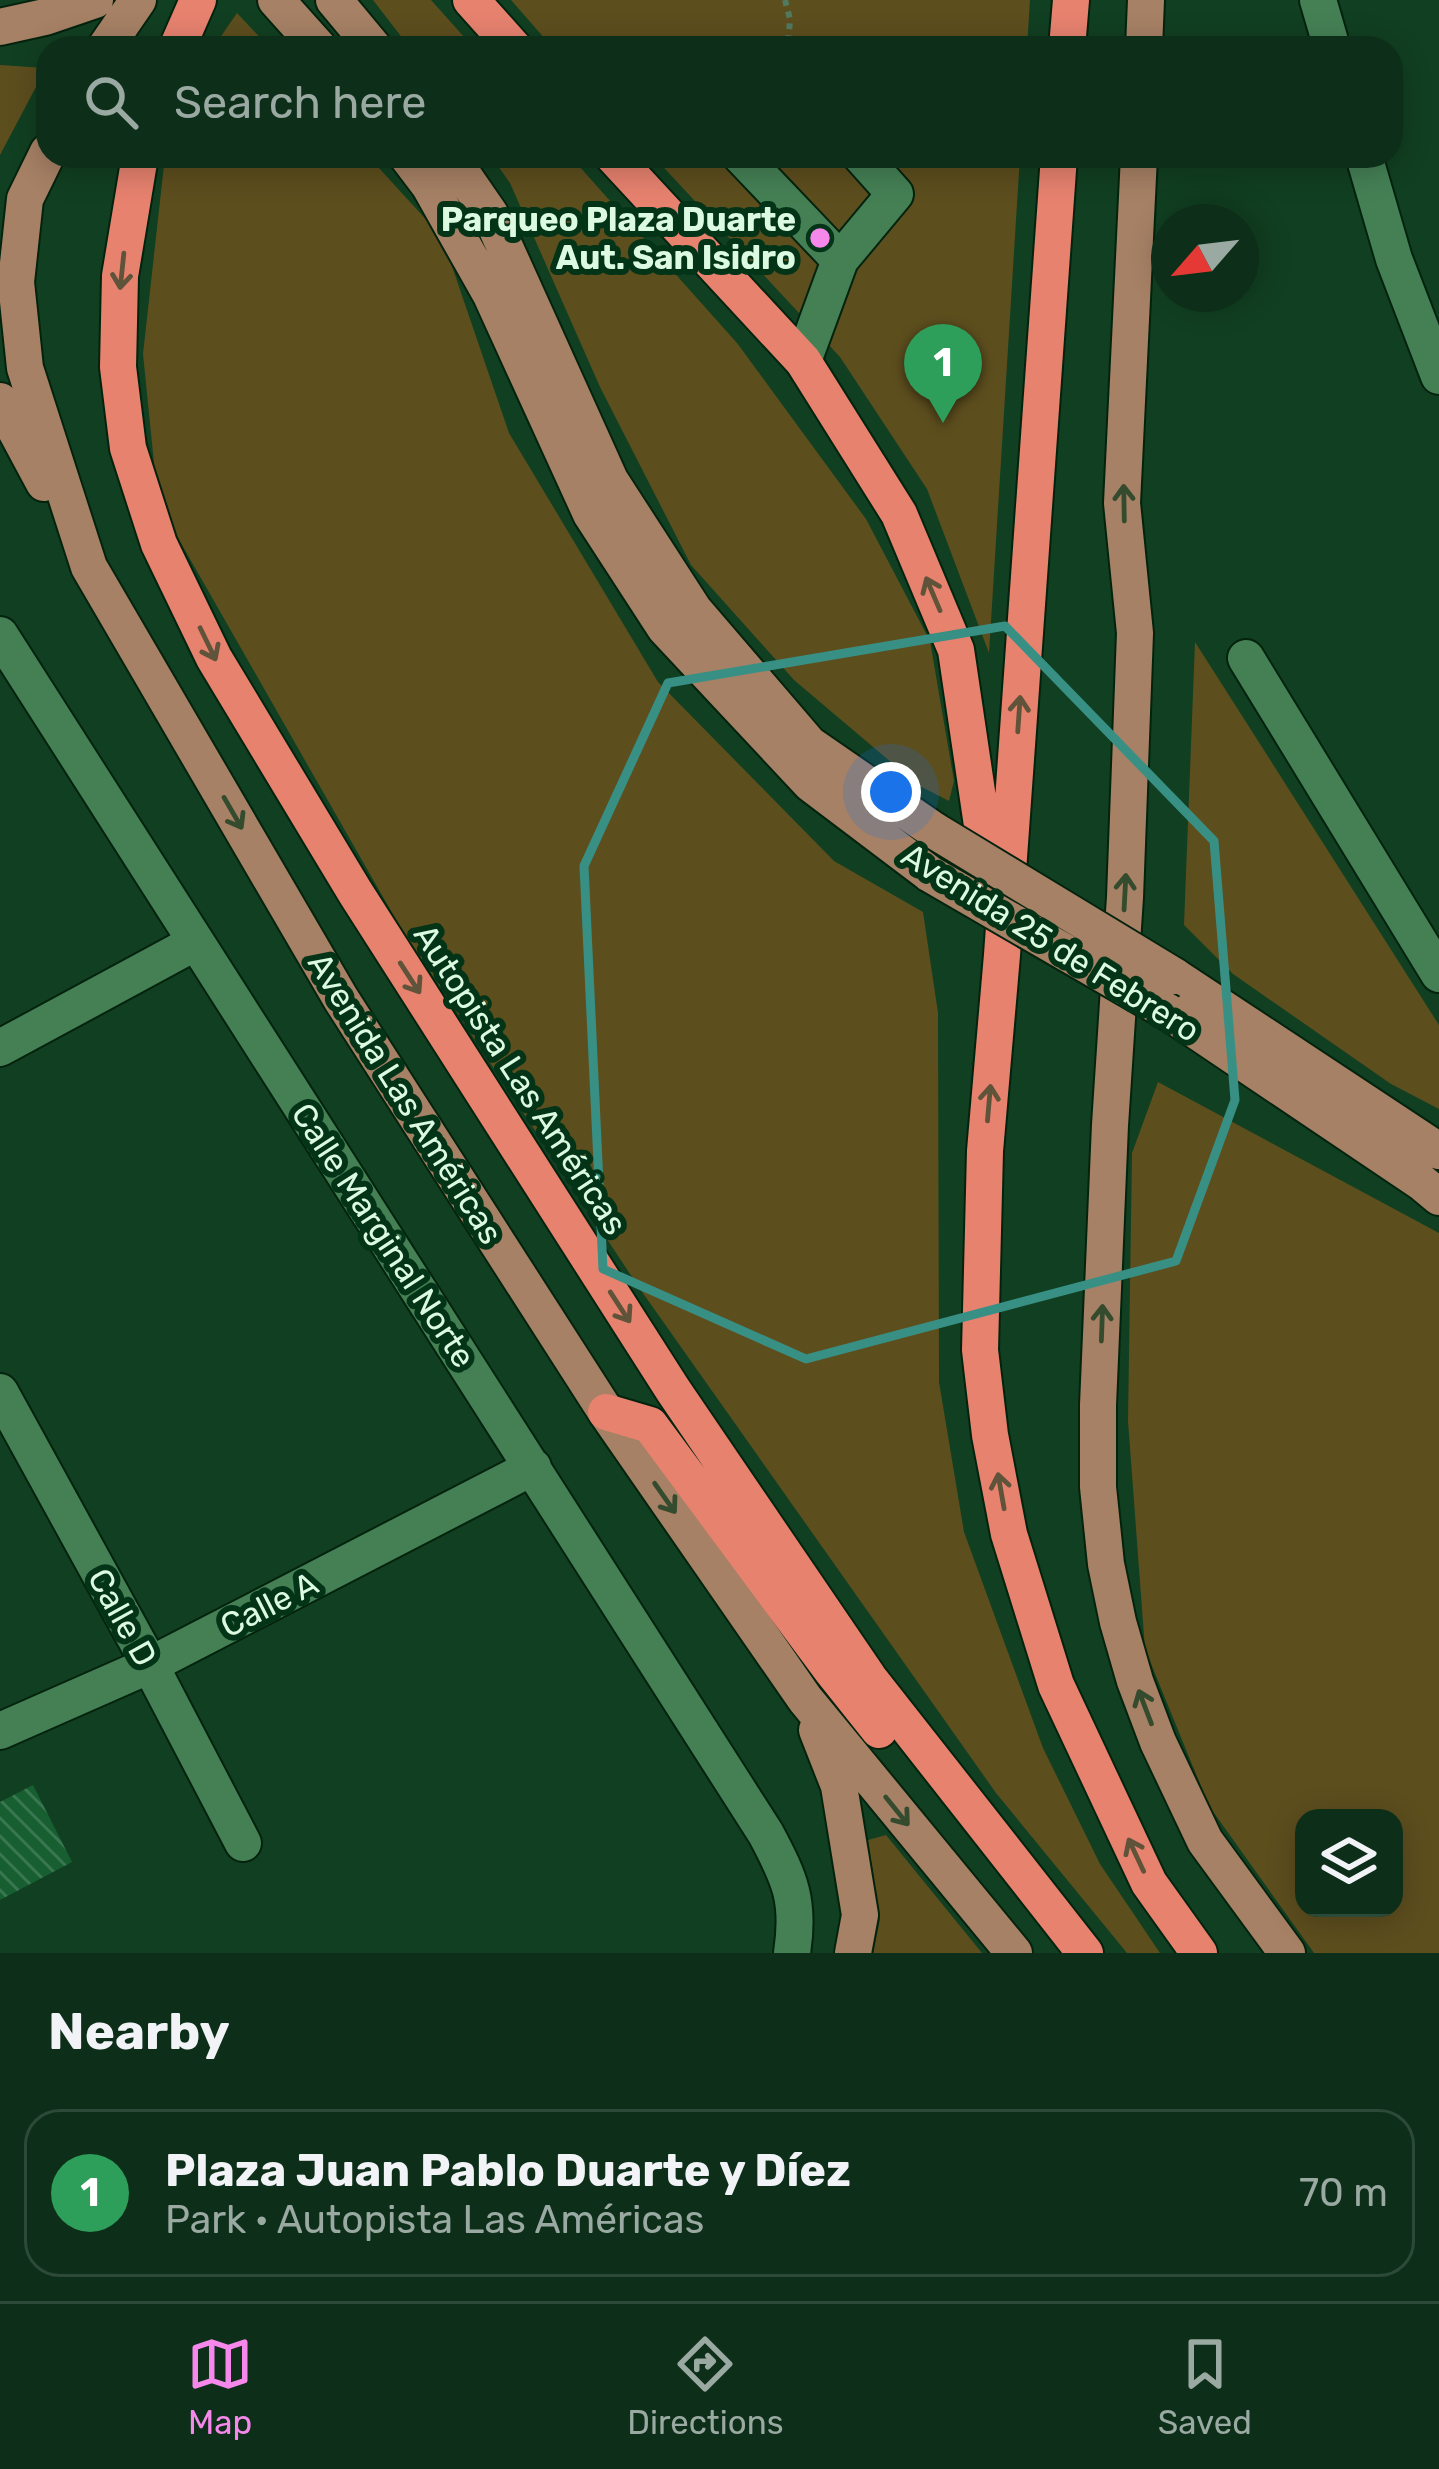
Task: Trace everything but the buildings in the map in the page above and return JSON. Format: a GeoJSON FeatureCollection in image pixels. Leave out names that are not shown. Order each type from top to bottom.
{"type":"FeatureCollection","features":[{"type":"Feature","properties":{"kind":"highway"},"geometry":{"type":"LineString","coordinates":[[182,36],[198,0]]}},
{"type":"Feature","properties":{"kind":"highway"},"geometry":{"type":"LineString","coordinates":[[471,0],[503,36]]}},
{"type":"Feature","properties":{"kind":"highway"},"geometry":{"type":"LineString","coordinates":[[1068,36],[1071,0]]}},
{"type":"Feature","properties":{"kind":"highway","name":"Autopista Las Américas"},"geometry":{"type":"LineString","coordinates":[[138,168],[120,276],[118,368],[128,448],[159,544],[214,658],[355,892],[673,1390],[869,1678],[1085,1953]]}},
{"type":"Feature","properties":{"kind":"highway"},"geometry":{"type":"LineString","coordinates":[[625,168],[803,361],[899,514],[956,650],[1002,955]]}},
{"type":"Feature","properties":{"kind":"highway"},"geometry":{"type":"LineString","coordinates":[[1058,168],[985,1151],[980,1350],[1009,1534],[1055,1685],[1149,1883],[1199,1953]]}},
{"type":"Feature","properties":{"kind":"highway"},"geometry":{"type":"LineString","coordinates":[[606,1412],[650,1425],[918,1779],[964,1798]]}},
{"type":"Feature","properties":{"kind":"main road"},"geometry":{"type":"LineString","coordinates":[[0,27],[95,0]]}},
{"type":"Feature","properties":{"kind":"main road"},"geometry":{"type":"LineString","coordinates":[[113,36],[138,0]]}},
{"type":"Feature","properties":{"kind":"main road"},"geometry":{"type":"LineString","coordinates":[[276,0],[308,36]]}},
{"type":"Feature","properties":{"kind":"main road"},"geometry":{"type":"LineString","coordinates":[[335,0],[364,36]]}},
{"type":"Feature","properties":{"kind":"main road"},"geometry":{"type":"LineString","coordinates":[[1144,36],[1146,0]]}},
{"type":"Feature","properties":{"kind":"main road","name":"Avenida Las Américas"},"geometry":{"type":"LineString","coordinates":[[40,168],[25,199],[16,282],[25,368],[89,567],[341,999],[606,1412],[806,1699],[1014,1953]]}},
{"type":"Feature","properties":{"kind":"main road","name":"Avenida 25 de Febrero"},"geometry":{"type":"LineString","coordinates":[[417,168],[490,296],[591,514],[665,628],[811,784],[930,874],[1170,1013],[1439,1197]]}},
{"type":"Feature","properties":{"kind":"main road","name":"Avenida 25 de Febrero"},"geometry":{"type":"LineString","coordinates":[[458,168],[490,214],[610,480],[694,610],[809,743],[935,830],[1174,976],[1439,1151]]}},
{"type":"Feature","properties":{"kind":"main road"},"geometry":{"type":"LineString","coordinates":[[1138,168],[1122,503],[1135,633],[1125,897],[1109,1125],[1099,1487],[1106,1564],[1118,1622],[1158,1742],[1205,1841],[1287,1953]]}},
{"type":"Feature","properties":{"kind":"main road"},"geometry":{"type":"LineString","coordinates":[[0,401],[89,567]]}},
{"type":"Feature","properties":{"kind":"main road"},"geometry":{"type":"LineString","coordinates":[[806,1699],[838,1786],[860,1915],[853,1953]]}},
{"type":"Feature","properties":{"kind":"street"},"geometry":{"type":"LineString","coordinates":[[1318,0],[1328,36]]}},
{"type":"Feature","properties":{"kind":"street"},"geometry":{"type":"LineString","coordinates":[[752,168],[840,260]]}},
{"type":"Feature","properties":{"kind":"street"},"geometry":{"type":"LineString","coordinates":[[803,361],[840,260],[896,194],[872,168]]}},
{"type":"Feature","properties":{"kind":"street"},"geometry":{"type":"LineString","coordinates":[[1367,168],[1394,259],[1439,376]]}},
{"type":"Feature","properties":{"kind":"street"},"geometry":{"type":"LineString","coordinates":[[0,430],[89,567]]}},
{"type":"Feature","properties":{"kind":"street","name":"Calle Marginal Norte"},"geometry":{"type":"LineString","coordinates":[[0,635],[766,1834],[790,1878],[796,1928],[792,1953]]}},
{"type":"Feature","properties":{"kind":"street"},"geometry":{"type":"LineString","coordinates":[[1246,658],[1439,974]]}},
{"type":"Feature","properties":{"kind":"street"},"geometry":{"type":"LineString","coordinates":[[0,1048],[196,942]]}},
{"type":"Feature","properties":{"kind":"street","name":"Calle D"},"geometry":{"type":"LineString","coordinates":[[0,1392],[243,1844]]}},
{"type":"Feature","properties":{"kind":"street","name":"Calle A"},"geometry":{"type":"LineString","coordinates":[[0,1731],[150,1665],[533,1467]]}},
{"type":"Feature","properties":{"kind":"path"},"geometry":{"type":"LineString","coordinates":[[784,0],[789,36]]}},
{"type":"Feature","properties":{"kind":"highlighted area"},"geometry":{"type":"Polygon","coordinates":[[[1005,626],[1214,841],[1235,1100],[1176,1261],[806,1359],[603,1269],[584,866],[668,683],[1005,626]]]}},
{"type":"Feature","properties":{"kind":"shaded area"},"geometry":{"type":"Polygon","coordinates":[[[373,0],[431,0],[463,36],[401,36],[373,0]]]}},
{"type":"Feature","properties":{"kind":"shaded area"},"geometry":{"type":"Polygon","coordinates":[[[511,0],[1030,0],[1028,36],[542,36],[511,0]]]}},
{"type":"Feature","properties":{"kind":"shaded area"},"geometry":{"type":"Polygon","coordinates":[[[237,13],[259,36],[221,36],[237,13]]]}},
{"type":"Feature","properties":{"kind":"shaded area"},"geometry":{"type":"Polygon","coordinates":[[[0,65],[36,67],[36,87],[0,155],[0,65]]]}},
{"type":"Feature","properties":{"kind":"shaded area"},"geometry":{"type":"Polygon","coordinates":[[[164,168],[379,168],[442,237],[509,433],[658,682],[834,861],[923,912],[938,1013],[939,1382],[964,1532],[1043,1748],[1100,1864],[1160,1953],[1127,1953],[996,1793],[640,1289],[399,925],[158,503],[143,354],[164,168]]]}},
{"type":"Feature","properties":{"kind":"shaded area"},"geometry":{"type":"Polygon","coordinates":[[[499,168],[581,168],[737,343],[866,519],[930,641],[954,781],[949,801],[918,785],[794,680],[691,565],[600,387],[499,168]]]}},
{"type":"Feature","properties":{"kind":"shaded area"},"geometry":{"type":"Polygon","coordinates":[[[664,168],[1019,168],[989,653],[927,489],[840,357],[664,168]]]}},
{"type":"Feature","properties":{"kind":"shaded area"},"geometry":{"type":"Polygon","coordinates":[[[1195,642],[1439,1025],[1439,1109],[1391,1084],[1233,974],[1184,925],[1195,642]]]}},
{"type":"Feature","properties":{"kind":"shaded area"},"geometry":{"type":"Polygon","coordinates":[[[1158,1082],[1439,1233],[1439,1953],[1314,1953],[1209,1806],[1145,1649],[1128,1421],[1132,1153],[1158,1082]]]}},
{"type":"Feature","properties":{"kind":"shaded area"},"geometry":{"type":"Polygon","coordinates":[[[886,1835],[982,1953],[873,1953],[880,1919],[868,1840],[886,1835]]]}},
{"type":"Feature","properties":{"kind":"place","name":"Parqueo Plaza Duarte Aut. San Isidro"},"geometry":{"type":"Point","coordinates":[820,238]}},
{"type":"Feature","properties":{"kind":"place","name":"Plaza Juan Pablo Duarte y Díez"},"geometry":{"type":"Point","coordinates":[943,423]}}]}
